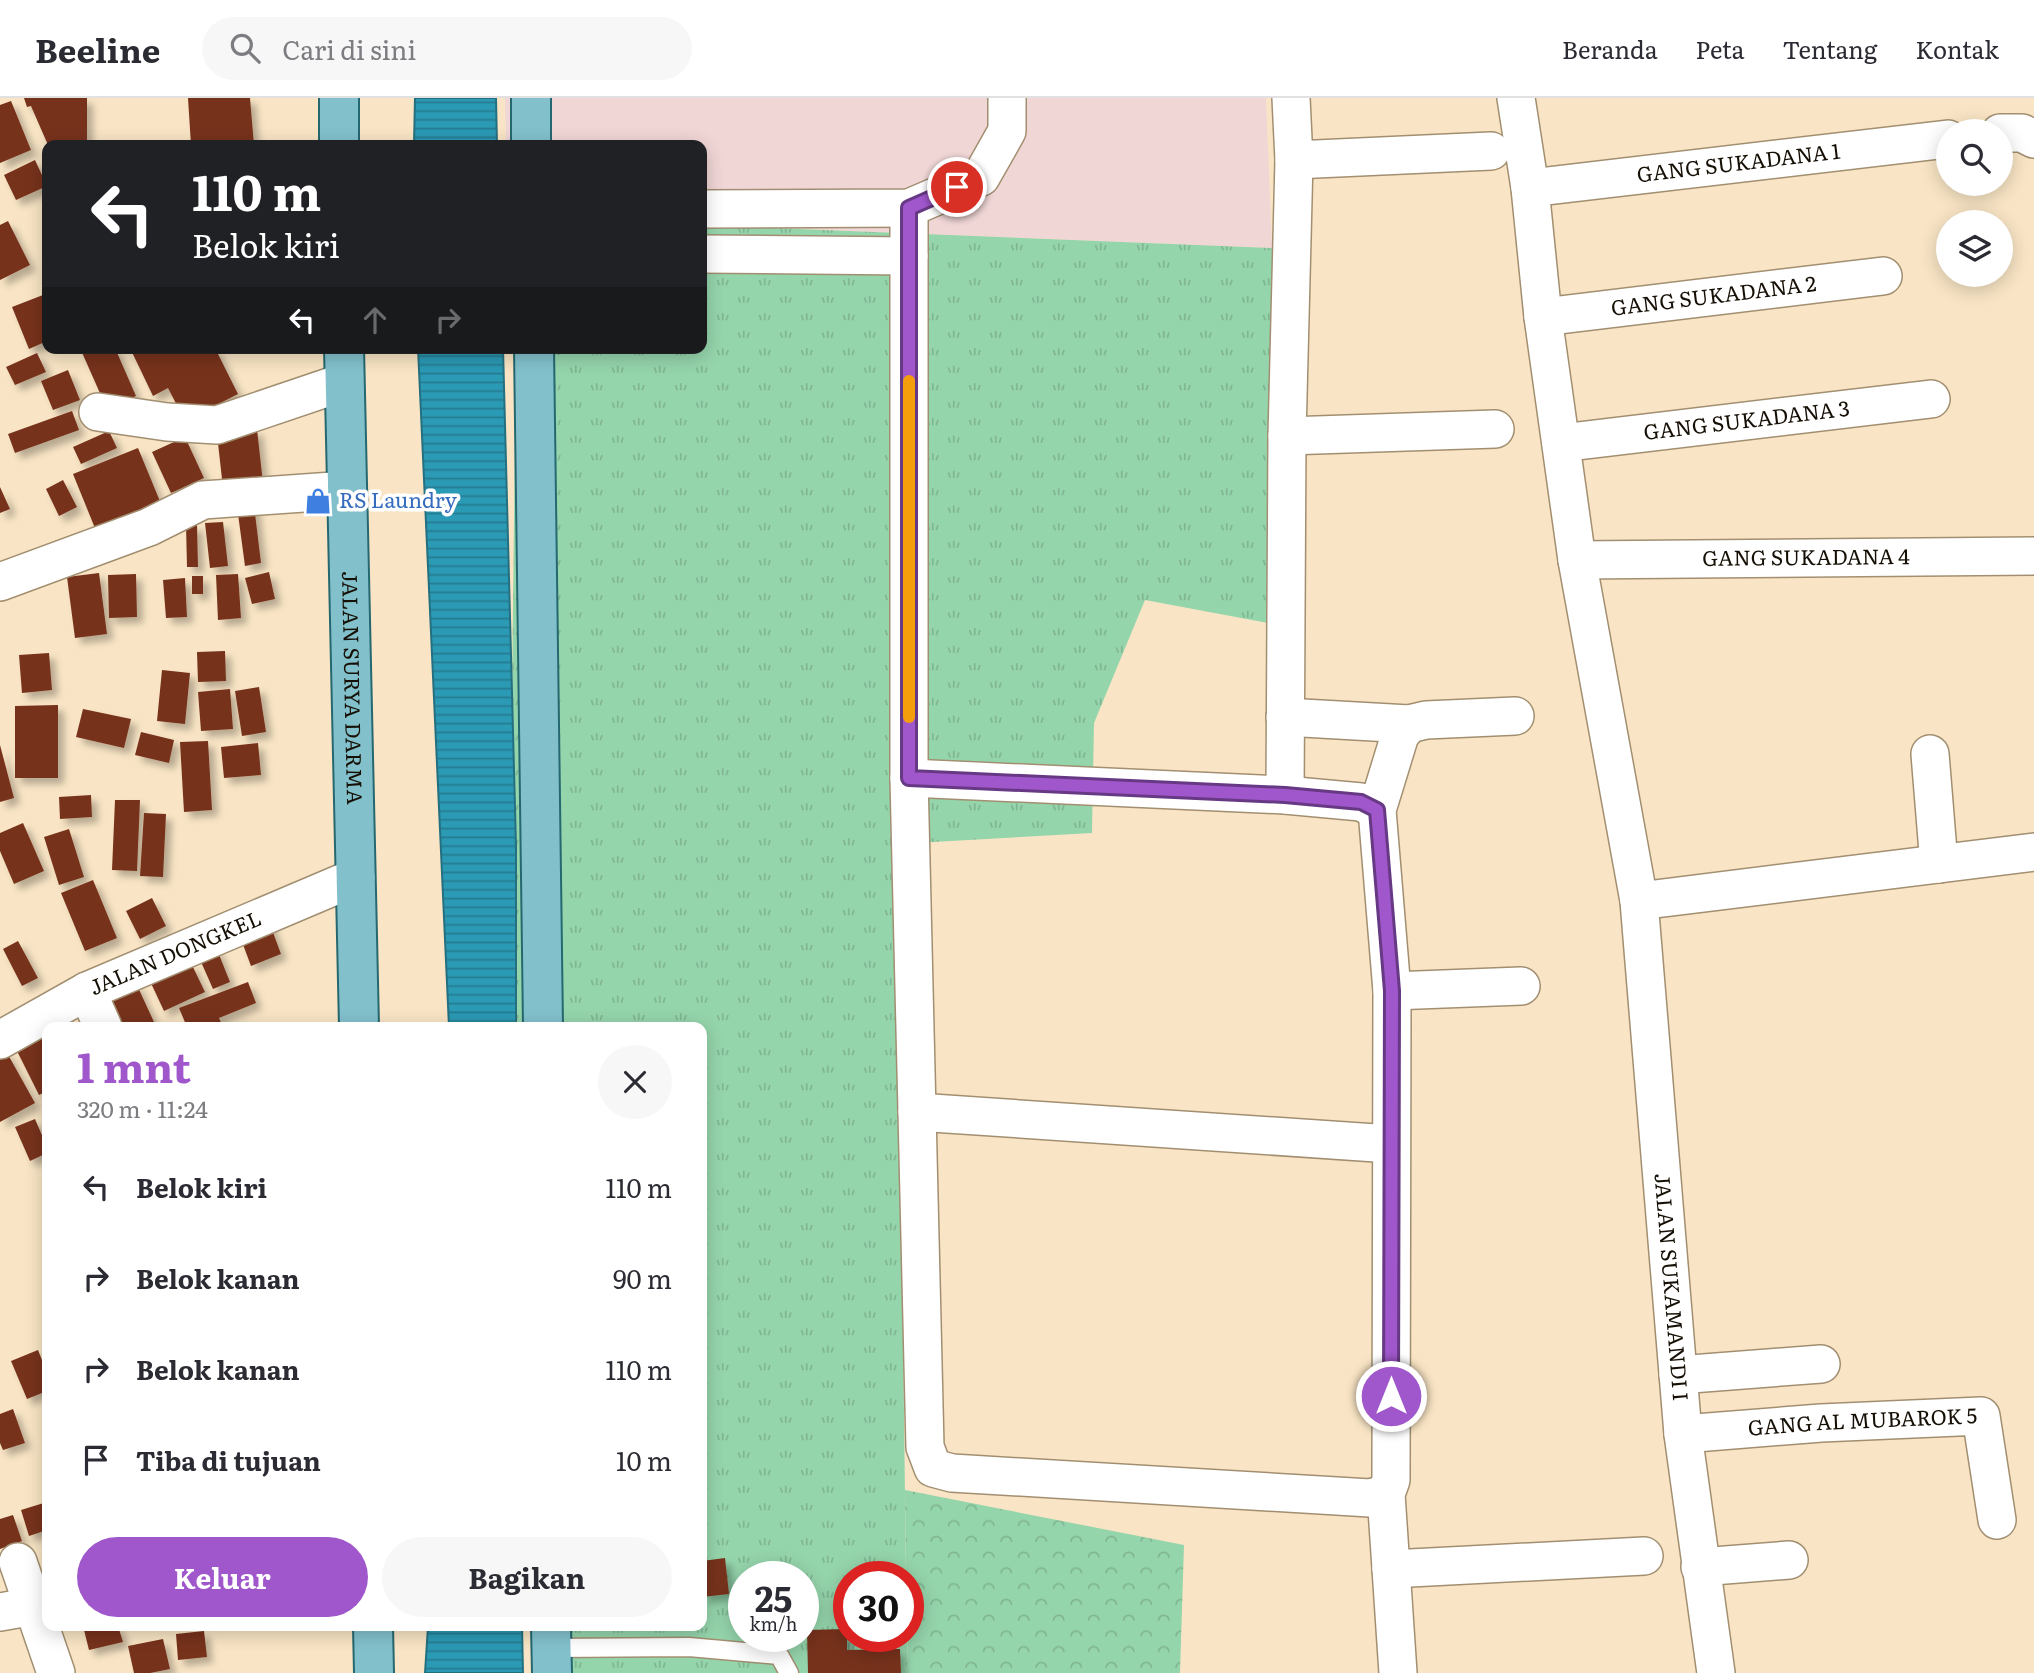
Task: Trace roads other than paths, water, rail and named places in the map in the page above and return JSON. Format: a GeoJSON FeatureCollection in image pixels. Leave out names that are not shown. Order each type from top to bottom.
{"type":"FeatureCollection","features":[{"type":"Feature","properties":{"kind":"main road"},"geometry":{"type":"LineString","coordinates":[[339,98],[339,140]]}},
{"type":"Feature","properties":{"kind":"main road"},"geometry":{"type":"LineString","coordinates":[[531,98],[531,140]]}},
{"type":"Feature","properties":{"kind":"main road"},"geometry":{"type":"LineString","coordinates":[[534,354],[543,1022]]}},
{"type":"Feature","properties":{"kind":"main road","name":"JALAN SURYA DARMA"},"geometry":{"type":"LineString","coordinates":[[344,365],[359,1022]]}},
{"type":"Feature","properties":{"kind":"main road"},"geometry":{"type":"LineString","coordinates":[[373,1631],[374,1673]]}},
{"type":"Feature","properties":{"kind":"street"},"geometry":{"type":"LineString","coordinates":[[707,209],[909,208],[981,177],[1007,131],[1007,98]]}},
{"type":"Feature","properties":{"kind":"street"},"geometry":{"type":"LineString","coordinates":[[1285,795],[1287,436],[1294,160],[1291,98]]}},
{"type":"Feature","properties":{"kind":"street","name":"JALAN SUKAMANDI I"},"geometry":{"type":"LineString","coordinates":[[1516,98],[1577,560],[1639,901],[1683,1434],[1716,1673]]}},
{"type":"Feature","properties":{"kind":"street"},"geometry":{"type":"LineString","coordinates":[[2013,133],[2022,133],[2034,139]]}},
{"type":"Feature","properties":{"kind":"street","name":"GANG SUKADANA 1"},"geometry":{"type":"LineString","coordinates":[[1530,188],[1936,140]]}},
{"type":"Feature","properties":{"kind":"street"},"geometry":{"type":"LineString","coordinates":[[1294,160],[1491,151]]}},
{"type":"Feature","properties":{"kind":"street"},"geometry":{"type":"LineString","coordinates":[[909,208],[909,778],[925,1447],[933,1468],[952,1473],[1342,1497],[1370,1498],[1386,1494]]}},
{"type":"Feature","properties":{"kind":"street"},"geometry":{"type":"LineString","coordinates":[[707,254],[909,256]]}},
{"type":"Feature","properties":{"kind":"street","name":"GANG SUKADANA 2"},"geometry":{"type":"LineString","coordinates":[[1543,317],[1883,276]]}},
{"type":"Feature","properties":{"kind":"street"},"geometry":{"type":"LineString","coordinates":[[99,412],[167,422],[217,425],[344,365]]}},
{"type":"Feature","properties":{"kind":"street","name":"GANG SUKADANA 3"},"geometry":{"type":"LineString","coordinates":[[1561,443],[1931,399]]}},
{"type":"Feature","properties":{"kind":"street"},"geometry":{"type":"LineString","coordinates":[[1287,436],[1494,429]]}},
{"type":"Feature","properties":{"kind":"street"},"geometry":{"type":"LineString","coordinates":[[0,582],[149,527],[203,500],[347,490]]}},
{"type":"Feature","properties":{"kind":"street","name":"GANG SUKADANA 4"},"geometry":{"type":"LineString","coordinates":[[1577,560],[2034,556]]}},
{"type":"Feature","properties":{"kind":"street"},"geometry":{"type":"LineString","coordinates":[[1285,717],[1409,724],[1426,720],[1515,716]]}},
{"type":"Feature","properties":{"kind":"street"},"geometry":{"type":"LineString","coordinates":[[1398,1673],[1386,1494],[1391,1480],[1392,991],[1377,810],[1400,735],[1409,724]]}},
{"type":"Feature","properties":{"kind":"street"},"geometry":{"type":"LineString","coordinates":[[1930,754],[1940,864]]}},
{"type":"Feature","properties":{"kind":"street"},"geometry":{"type":"LineString","coordinates":[[909,778],[1285,795],[1361,802],[1377,810]]}},
{"type":"Feature","properties":{"kind":"street"},"geometry":{"type":"LineString","coordinates":[[1639,901],[2034,852]]}},
{"type":"Feature","properties":{"kind":"street","name":"JALAN DONGKEL"},"geometry":{"type":"LineString","coordinates":[[0,1040],[87,991],[356,877]]}},
{"type":"Feature","properties":{"kind":"street"},"geometry":{"type":"LineString","coordinates":[[1392,991],[1521,986]]}},
{"type":"Feature","properties":{"kind":"street"},"geometry":{"type":"LineString","coordinates":[[87,991],[101,1022]]}},
{"type":"Feature","properties":{"kind":"street"},"geometry":{"type":"LineString","coordinates":[[917,1112],[1391,1144]]}},
{"type":"Feature","properties":{"kind":"street"},"geometry":{"type":"LineString","coordinates":[[1678,1375],[1821,1364]]}},
{"type":"Feature","properties":{"kind":"street","name":"GANG AL MUBAROK 5"},"geometry":{"type":"LineString","coordinates":[[1683,1434],[1821,1423],[1981,1416],[1997,1520]]}},
{"type":"Feature","properties":{"kind":"street"},"geometry":{"type":"LineString","coordinates":[[1391,1569],[1644,1556]]}},
{"type":"Feature","properties":{"kind":"street"},"geometry":{"type":"LineString","coordinates":[[1700,1567],[1788,1560]]}},
{"type":"Feature","properties":{"kind":"street"},"geometry":{"type":"LineString","coordinates":[[18,1563],[17,1609],[56,1673]]}},
{"type":"Feature","properties":{"kind":"lane"},"geometry":{"type":"LineString","coordinates":[[552,1649],[689,1647],[779,1655],[789,1673]]}},
{"type":"Feature","properties":{"kind":"water"},"geometry":{"type":"Polygon","coordinates":[[[415,98],[496,98],[497,140],[414,140],[415,98]]]}},
{"type":"Feature","properties":{"kind":"water"},"geometry":{"type":"Polygon","coordinates":[[[418,354],[503,354],[516,846],[516,1022],[449,1022],[418,354]]]}},
{"type":"Feature","properties":{"kind":"water"},"geometry":{"type":"Polygon","coordinates":[[[428,1631],[522,1631],[523,1673],[425,1673],[428,1631]]]}},
{"type":"Feature","properties":{"kind":"place","name":"RS Laundry"},"geometry":{"type":"Point","coordinates":[318,501]}}]}
